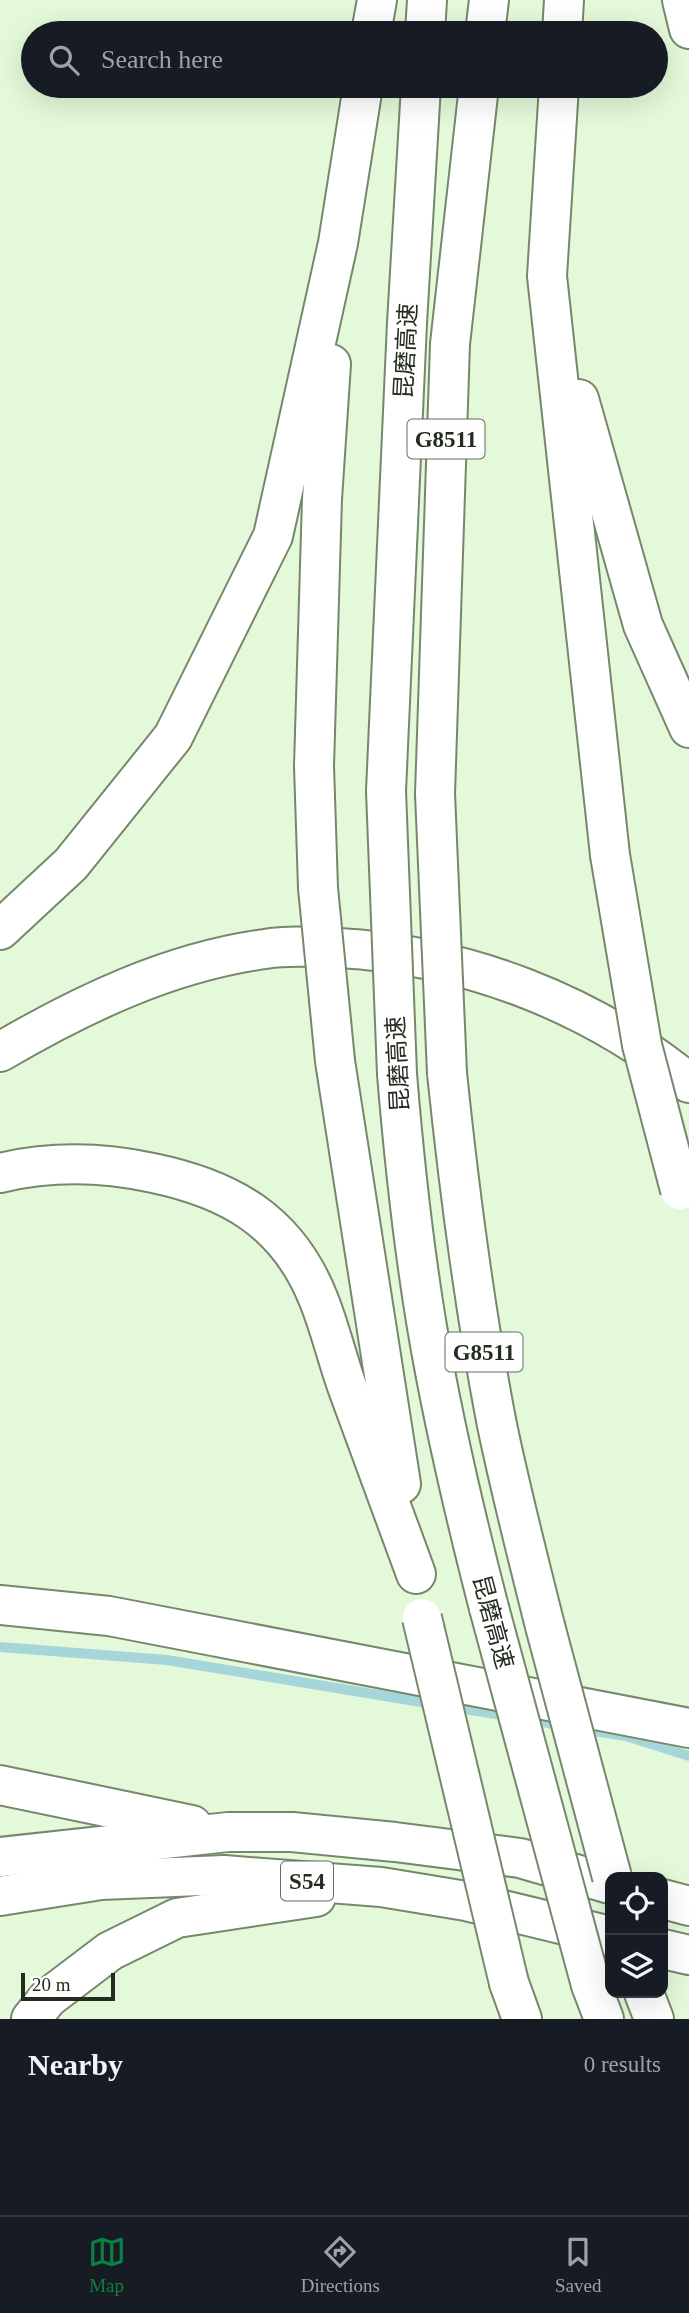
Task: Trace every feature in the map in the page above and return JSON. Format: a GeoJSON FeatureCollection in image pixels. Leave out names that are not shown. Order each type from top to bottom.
{"type":"FeatureCollection","features":[{"type":"Feature","properties":{"kind":"main road"},"geometry":{"type":"LineString","coordinates":[[374,21],[377,0]]}},
{"type":"Feature","properties":{"kind":"main road"},"geometry":{"type":"LineString","coordinates":[[425,21],[426,0]]}},
{"type":"Feature","properties":{"kind":"main road"},"geometry":{"type":"LineString","coordinates":[[486,21],[489,0]]}},
{"type":"Feature","properties":{"kind":"main road"},"geometry":{"type":"LineString","coordinates":[[563,21],[564,0]]}},
{"type":"Feature","properties":{"kind":"main road"},"geometry":{"type":"LineString","coordinates":[[682,0],[689,29]]}},
{"type":"Feature","properties":{"kind":"main road"},"geometry":{"type":"LineString","coordinates":[[0,930],[71,864],[173,737],[273,536],[338,243],[361,98]]}},
{"type":"Feature","properties":{"kind":"main road","name":"昆磨高速"},"geometry":{"type":"LineString","coordinates":[[420,98],[406,337],[386,791],[397,1074],[406,1170],[427,1326],[462,1501],[598,2002]]}},
{"type":"Feature","properties":{"kind":"main road","name":"昆磨高速"},"geometry":{"type":"LineString","coordinates":[[478,98],[450,344],[435,793],[447,1073],[460,1195],[478,1318],[502,1447],[545,1626],[611,1872]]}},
{"type":"Feature","properties":{"kind":"main road"},"geometry":{"type":"LineString","coordinates":[[558,98],[547,276],[611,855],[642,1045],[684,1202]]}},
{"type":"Feature","properties":{"kind":"main road"},"geometry":{"type":"LineString","coordinates":[[338,243],[322,499],[314,766],[318,888],[335,1061],[422,1618],[509,1983],[522,2019]]}},
{"type":"Feature","properties":{"kind":"main road"},"geometry":{"type":"LineString","coordinates":[[547,276],[643,625],[689,728]]}},
{"type":"Feature","properties":{"kind":"main road"},"geometry":{"type":"LineString","coordinates":[[0,1052],[89,1004],[176,970],[267,948],[336,948],[405,956],[450,965],[543,995],[588,1016],[630,1041],[689,1083]]}},
{"type":"Feature","properties":{"kind":"main road"},"geometry":{"type":"LineString","coordinates":[[0,1173],[55,1165],[135,1169],[175,1177],[213,1190],[249,1208],[271,1227],[305,1272],[317,1296],[416,1574]]}},
{"type":"Feature","properties":{"kind":"main road"},"geometry":{"type":"LineString","coordinates":[[0,1605],[109,1616],[689,1728]]}},
{"type":"Feature","properties":{"kind":"main road"},"geometry":{"type":"LineString","coordinates":[[0,1785],[228,1832]]}},
{"type":"Feature","properties":{"kind":"main road","name":"S54"},"geometry":{"type":"LineString","coordinates":[[0,1857],[228,1832],[292,1832],[506,1856],[605,1883]]}},
{"type":"Feature","properties":{"kind":"main road","name":"S54"},"geometry":{"type":"LineString","coordinates":[[0,1896],[101,1880],[224,1875],[381,1887],[466,1901],[606,1935]]}},
{"type":"Feature","properties":{"kind":"main road"},"geometry":{"type":"LineString","coordinates":[[31,2019],[48,1998],[110,1951],[177,1918],[381,1887]]}},
{"type":"Feature","properties":{"kind":"main road"},"geometry":{"type":"LineString","coordinates":[[668,1900],[689,1906]]}},
{"type":"Feature","properties":{"kind":"main road"},"geometry":{"type":"LineString","coordinates":[[668,1950],[689,1955]]}},
{"type":"Feature","properties":{"kind":"main road"},"geometry":{"type":"LineString","coordinates":[[646,1998],[653,2019]]}},
{"type":"Feature","properties":{"kind":"waterway"},"geometry":{"type":"LineString","coordinates":[[0,1647],[167,1660],[433,1704]]}},
{"type":"Feature","properties":{"kind":"waterway"},"geometry":{"type":"LineString","coordinates":[[451,1707],[509,1716]]}},
{"type":"Feature","properties":{"kind":"waterway"},"geometry":{"type":"LineString","coordinates":[[527,1719],[564,1726]]}},
{"type":"Feature","properties":{"kind":"waterway"},"geometry":{"type":"LineString","coordinates":[[582,1729],[626,1736],[689,1756]]}}]}
